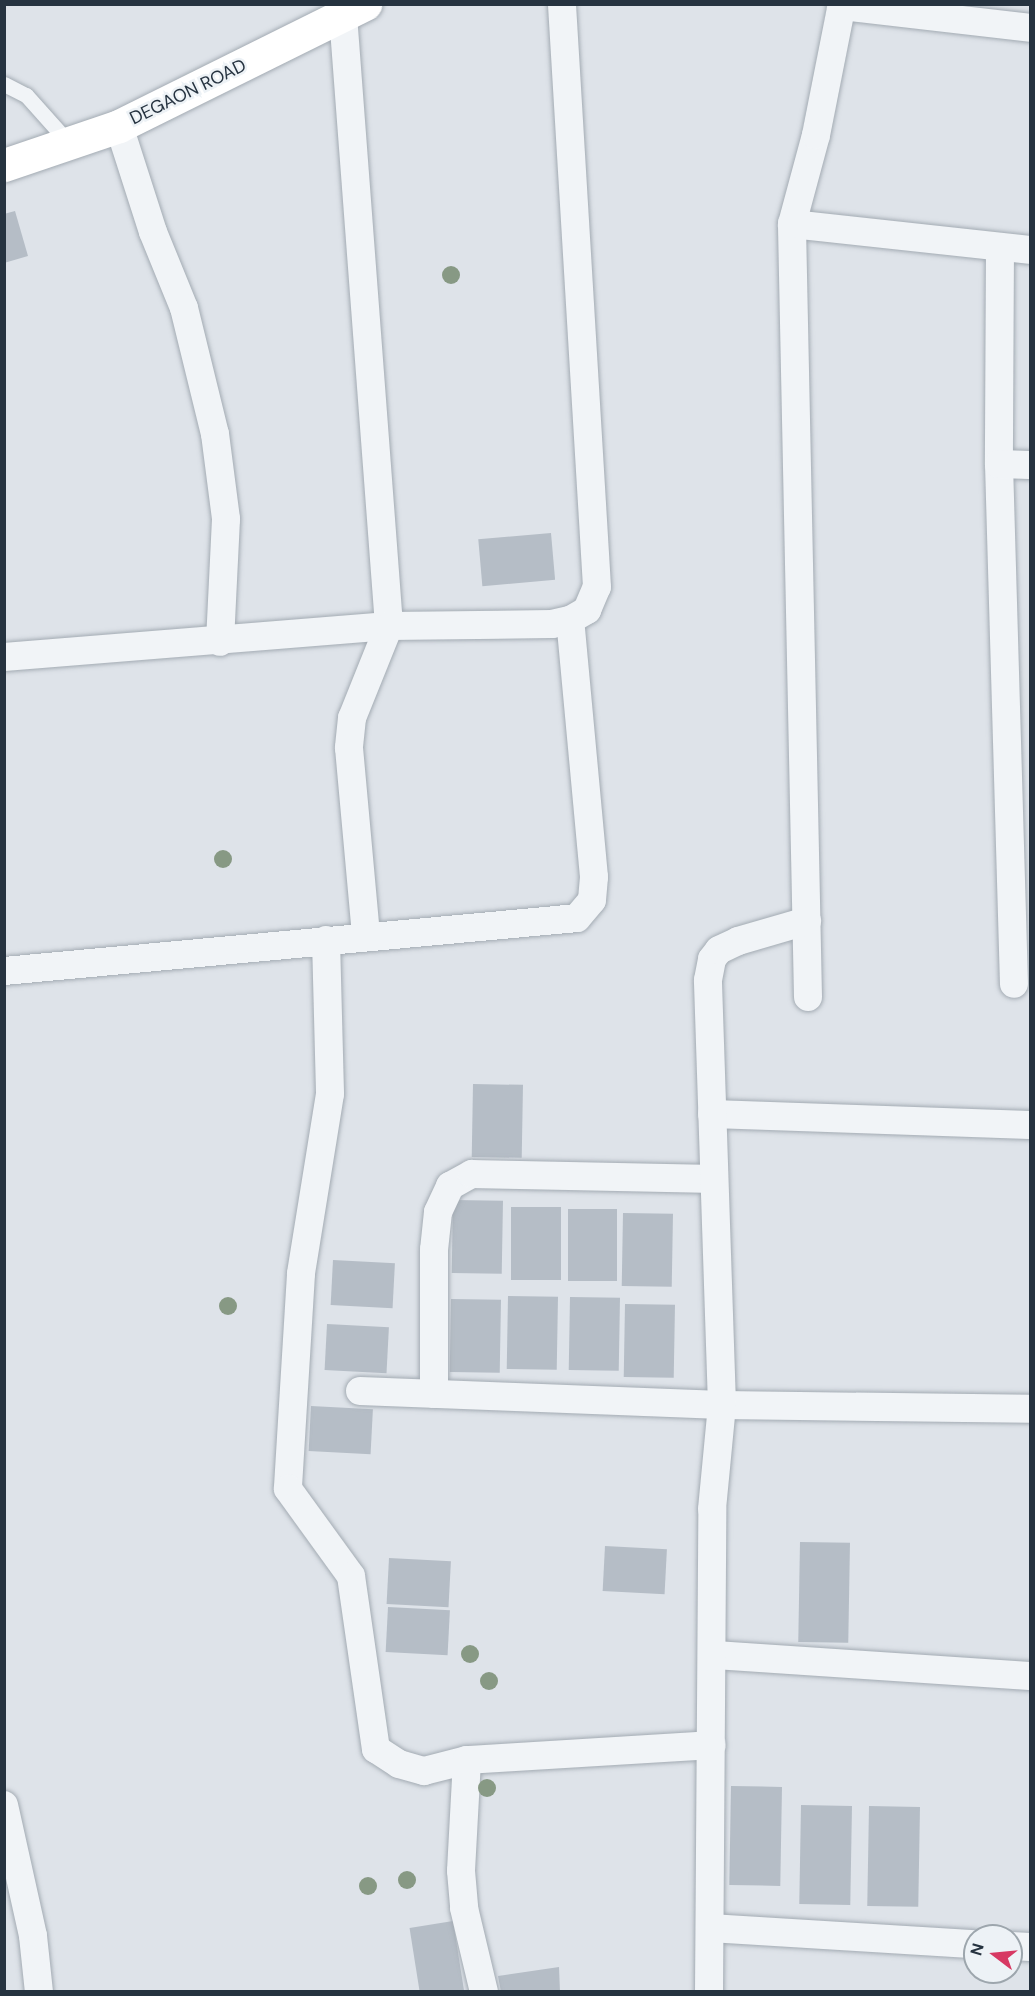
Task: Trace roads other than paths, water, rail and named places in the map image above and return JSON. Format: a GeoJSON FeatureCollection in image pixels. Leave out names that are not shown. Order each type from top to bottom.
{"type":"FeatureCollection","features":[{"type":"Feature","properties":{"kind":"street"},"geometry":{"type":"LineString","coordinates":[[4,657],[220,642],[389,626],[570,621],[587,610],[597,587],[562,4]]}},
{"type":"Feature","properties":{"kind":"street"},"geometry":{"type":"LineString","coordinates":[[808,997],[792,224],[816,135],[842,5],[1030,28]]}},
{"type":"Feature","properties":{"kind":"street"},"geometry":{"type":"LineString","coordinates":[[354,10],[389,626],[352,718],[349,748],[366,936]]}},
{"type":"Feature","properties":{"kind":"street","name":"DEGAON ROAD"},"geometry":{"type":"LineString","coordinates":[[4,165],[119,126],[354,10]]}},
{"type":"Feature","properties":{"kind":"street"},"geometry":{"type":"LineString","coordinates":[[119,126],[153,232],[184,308],[214,434],[226,519],[220,642]]}},
{"type":"Feature","properties":{"kind":"street"},"geometry":{"type":"LineString","coordinates":[[792,224],[1030,250]]}},
{"type":"Feature","properties":{"kind":"street"},"geometry":{"type":"LineString","coordinates":[[1000,247],[999,464],[1021,888],[1014,984]]}},
{"type":"Feature","properties":{"kind":"street"},"geometry":{"type":"LineString","coordinates":[[999,464],[1030,465]]}},
{"type":"Feature","properties":{"kind":"street"},"geometry":{"type":"LineString","coordinates":[[4,971],[577,918],[585,912],[592,900],[594,877],[570,621]]}},
{"type":"Feature","properties":{"kind":"street"},"geometry":{"type":"LineString","coordinates":[[710,1992],[714,1655],[712,1509],[722,1405],[708,980],[712,959],[719,950],[738,941],[807,921]]}},
{"type":"Feature","properties":{"kind":"street"},"geometry":{"type":"LineString","coordinates":[[326,940],[330,1094],[301,1274],[288,1489],[351,1576],[376,1749],[399,1764],[424,1771],[467,1760],[712,1744]]}},
{"type":"Feature","properties":{"kind":"street"},"geometry":{"type":"LineString","coordinates":[[712,1114],[1030,1125]]}},
{"type":"Feature","properties":{"kind":"street"},"geometry":{"type":"LineString","coordinates":[[434,1394],[434,1250],[438,1212],[450,1186],[472,1174],[714,1179]]}},
{"type":"Feature","properties":{"kind":"street"},"geometry":{"type":"LineString","coordinates":[[360,1391],[722,1405],[1030,1409]]}},
{"type":"Feature","properties":{"kind":"street"},"geometry":{"type":"LineString","coordinates":[[714,1655],[1030,1676]]}},
{"type":"Feature","properties":{"kind":"street"},"geometry":{"type":"LineString","coordinates":[[467,1760],[461,1871],[464,1908],[484,1992]]}},
{"type":"Feature","properties":{"kind":"street"},"geometry":{"type":"LineString","coordinates":[[4,1805],[33,1936],[39,1992]]}},
{"type":"Feature","properties":{"kind":"street"},"geometry":{"type":"LineString","coordinates":[[710,1928],[963,1943]]}},
{"type":"Feature","properties":{"kind":"lane"},"geometry":{"type":"LineString","coordinates":[[4,84],[26,95],[68,142]]}}]}
